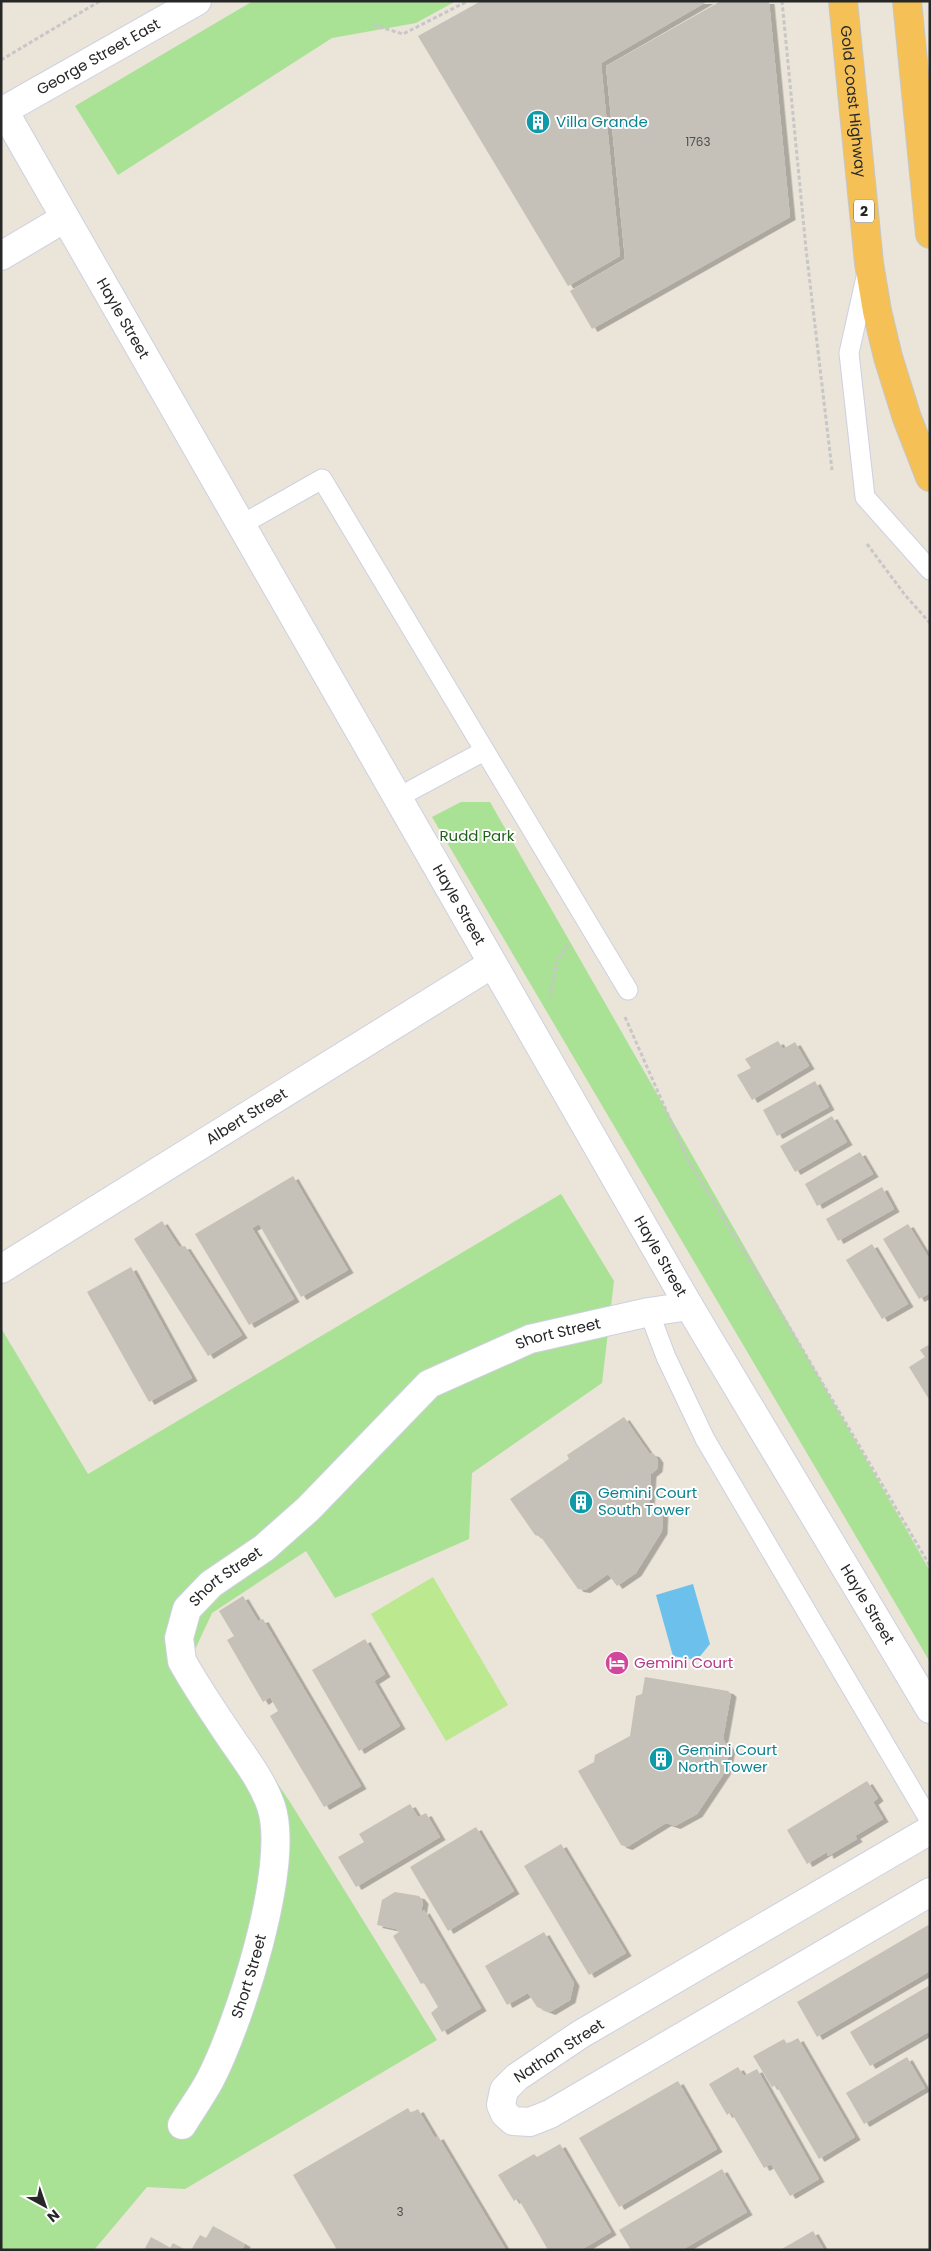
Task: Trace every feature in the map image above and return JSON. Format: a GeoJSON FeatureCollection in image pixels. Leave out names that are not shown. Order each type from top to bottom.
{"type":"FeatureCollection","features":[{"type":"Feature","properties":{"kind":"highway","name":"Gold Coast Highway"},"geometry":{"type":"LineString","coordinates":[[843,1],[869,263],[888,357],[907,418],[930,477]]}},
{"type":"Feature","properties":{"kind":"highway"},"geometry":{"type":"LineString","coordinates":[[908,1],[926,146],[930,234]]}},
{"type":"Feature","properties":{"kind":"street","name":"George Street East"},"geometry":{"type":"LineString","coordinates":[[3,111],[197,1]]}},
{"type":"Feature","properties":{"kind":"street","name":"Hayle Street"},"geometry":{"type":"LineString","coordinates":[[3,111],[689,1306],[930,1709]]}},
{"type":"Feature","properties":{"kind":"street"},"geometry":{"type":"LineString","coordinates":[[1,256],[66,218]]}},
{"type":"Feature","properties":{"kind":"street","name":"Albert Street"},"geometry":{"type":"LineString","coordinates":[[1,1269],[492,964]]}},
{"type":"Feature","properties":{"kind":"street","name":"Short Street"},"geometry":{"type":"LineString","coordinates":[[182,2125],[210,2080],[237,2019],[265,1921],[273,1870],[276,1833],[272,1808],[262,1784],[182,1661],[179,1638],[186,1609],[211,1584],[264,1548],[308,1509],[429,1384],[530,1339],[648,1312],[689,1306]]}},
{"type":"Feature","properties":{"kind":"street","name":"Nathan Street"},"geometry":{"type":"LineString","coordinates":[[930,1830],[568,2042],[508,2085],[501,2099],[505,2114],[513,2121],[523,2123],[550,2114],[930,1892]]}},
{"type":"Feature","properties":{"kind":"lane","name":"Gold Coast Highway"},"geometry":{"type":"LineString","coordinates":[[869,263],[850,353],[865,497],[930,570]]}},
{"type":"Feature","properties":{"kind":"lane"},"geometry":{"type":"LineString","coordinates":[[241,525],[322,479],[628,990]]}},
{"type":"Feature","properties":{"kind":"lane"},"geometry":{"type":"LineString","coordinates":[[398,798],[484,751]]}},
{"type":"Feature","properties":{"kind":"lane"},"geometry":{"type":"LineString","coordinates":[[648,1312],[666,1357],[706,1439],[930,1821]]}},
{"type":"Feature","properties":{"kind":"path"},"geometry":{"type":"LineString","coordinates":[[1,60],[100,1]]}},
{"type":"Feature","properties":{"kind":"path"},"geometry":{"type":"LineString","coordinates":[[373,25],[403,34],[468,1]]}},
{"type":"Feature","properties":{"kind":"path"},"geometry":{"type":"LineString","coordinates":[[782,1],[812,304],[832,474]]}},
{"type":"Feature","properties":{"kind":"path"},"geometry":{"type":"LineString","coordinates":[[865,541],[906,596],[930,623]]}},
{"type":"Feature","properties":{"kind":"path"},"geometry":{"type":"LineString","coordinates":[[550,1005],[558,962],[568,945]]}},
{"type":"Feature","properties":{"kind":"path"},"geometry":{"type":"LineString","coordinates":[[628,990],[624,1019],[688,1160],[774,1301],[930,1566]]}},
{"type":"Feature","properties":{"kind":"green space"},"geometry":{"type":"Polygon","coordinates":[[[253,1],[456,1],[416,23],[332,38],[118,175],[75,106],[253,1]]]}},
{"type":"Feature","properties":{"kind":"green space","name":"Rudd Park"},"geometry":{"type":"Polygon","coordinates":[[[461,802],[490,802],[930,1571],[930,1662],[432,817],[461,802]]]}},
{"type":"Feature","properties":{"kind":"green space"},"geometry":{"type":"Polygon","coordinates":[[[561,1194],[614,1281],[602,1383],[472,1473],[469,1539],[335,1598],[306,1551],[212,1613],[192,1656],[290,1802],[437,2040],[185,2189],[147,2187],[94,2250],[1,2250],[1,1328],[88,1474],[561,1194]]]}},
{"type":"Feature","properties":{"kind":"green space"},"geometry":{"type":"Polygon","coordinates":[[[433,1577],[508,1705],[446,1741],[371,1614],[433,1577]]]}},
{"type":"Feature","properties":{"kind":"water"},"geometry":{"type":"Polygon","coordinates":[[[693,1584],[710,1644],[697,1660],[673,1656],[656,1595],[693,1584]]]}},
{"type":"Feature","properties":{"kind":"building","name":"Villa Grande"},"geometry":{"type":"Polygon","coordinates":[[[481,1],[708,1],[601,63],[620,256],[568,286],[418,36],[481,1]]]}},
{"type":"Feature","properties":{"kind":"building"},"geometry":{"type":"Polygon","coordinates":[[[721,1],[769,1],[790,217],[592,329],[570,291],[625,259],[606,66],[721,1]]]}},
{"type":"Feature","properties":{"kind":"building"},"geometry":{"type":"Polygon","coordinates":[[[778,1041],[783,1049],[795,1042],[809,1066],[752,1100],[737,1075],[751,1068],[745,1059],[778,1041]]]}},
{"type":"Feature","properties":{"kind":"building"},"geometry":{"type":"Polygon","coordinates":[[[815,1081],[829,1107],[777,1136],[763,1110],[815,1081]]]}},
{"type":"Feature","properties":{"kind":"building"},"geometry":{"type":"Polygon","coordinates":[[[832,1116],[847,1142],[795,1172],[780,1146],[832,1116]]]}},
{"type":"Feature","properties":{"kind":"building"},"geometry":{"type":"Polygon","coordinates":[[[860,1152],[873,1174],[817,1206],[805,1184],[860,1152]]]}},
{"type":"Feature","properties":{"kind":"building"},"geometry":{"type":"Polygon","coordinates":[[[293,1176],[348,1270],[301,1297],[259,1224],[252,1228],[294,1299],[249,1325],[195,1234],[293,1176]]]}},
{"type":"Feature","properties":{"kind":"building"},"geometry":{"type":"Polygon","coordinates":[[[882,1187],[894,1209],[838,1241],[826,1219],[882,1187]]]}},
{"type":"Feature","properties":{"kind":"building"},"geometry":{"type":"Polygon","coordinates":[[[162,1221],[179,1247],[185,1246],[242,1335],[208,1356],[134,1239],[162,1221]]]}},
{"type":"Feature","properties":{"kind":"building"},"geometry":{"type":"Polygon","coordinates":[[[908,1224],[930,1260],[930,1293],[919,1299],[883,1239],[908,1224]]]}},
{"type":"Feature","properties":{"kind":"building"},"geometry":{"type":"Polygon","coordinates":[[[872,1244],[908,1304],[882,1319],[846,1260],[872,1244]]]}},
{"type":"Feature","properties":{"kind":"building"},"geometry":{"type":"Polygon","coordinates":[[[131,1267],[192,1378],[149,1402],[87,1292],[131,1267]]]}},
{"type":"Feature","properties":{"kind":"building"},"geometry":{"type":"Polygon","coordinates":[[[930,1344],[930,1401],[909,1367],[925,1357],[920,1350],[930,1344]]]}},
{"type":"Feature","properties":{"kind":"building","name":"Gemini Court South Tower"},"geometry":{"type":"Polygon","coordinates":[[[624,1417],[649,1453],[654,1454],[658,1460],[657,1469],[651,1474],[649,1506],[663,1508],[662,1531],[636,1573],[617,1586],[608,1574],[585,1590],[578,1589],[541,1537],[535,1535],[510,1499],[569,1459],[567,1455],[624,1417]]]}},
{"type":"Feature","properties":{"kind":"building"},"geometry":{"type":"Polygon","coordinates":[[[243,1596],[258,1621],[263,1619],[361,1786],[324,1807],[270,1716],[278,1711],[270,1697],[263,1702],[227,1640],[234,1636],[219,1611],[243,1596]]]}},
{"type":"Feature","properties":{"kind":"building"},"geometry":{"type":"Polygon","coordinates":[[[365,1639],[385,1674],[374,1681],[400,1726],[359,1751],[312,1670],[365,1639]]]}},
{"type":"Feature","properties":{"kind":"building","name":"Gemini Court North Tower"},"geometry":{"type":"Polygon","coordinates":[[[645,1677],[728,1691],[731,1694],[723,1739],[730,1749],[725,1772],[697,1814],[675,1826],[666,1823],[627,1847],[621,1845],[578,1771],[594,1762],[595,1755],[630,1736],[636,1696],[642,1694],[645,1677]]]}},
{"type":"Feature","properties":{"kind":"building"},"geometry":{"type":"Polygon","coordinates":[[[867,1781],[878,1798],[873,1802],[883,1819],[855,1836],[857,1839],[828,1856],[827,1852],[807,1864],[787,1830],[867,1781]]]}},
{"type":"Feature","properties":{"kind":"building"},"geometry":{"type":"Polygon","coordinates":[[[410,1804],[418,1817],[426,1813],[440,1837],[356,1887],[338,1857],[364,1842],[359,1834],[410,1804]]]}},
{"type":"Feature","properties":{"kind":"building"},"geometry":{"type":"Polygon","coordinates":[[[476,1827],[514,1891],[448,1931],[410,1867],[476,1827]]]}},
{"type":"Feature","properties":{"kind":"building"},"geometry":{"type":"Polygon","coordinates":[[[561,1844],[626,1953],[589,1975],[524,1866],[561,1844]]]}},
{"type":"Feature","properties":{"kind":"building"},"geometry":{"type":"Polygon","coordinates":[[[395,1892],[419,1896],[423,1901],[421,1913],[424,1910],[481,2008],[442,2032],[431,2013],[438,2007],[424,1983],[421,1984],[393,1936],[399,1932],[396,1929],[377,1925],[382,1900],[395,1892]]]}},
{"type":"Feature","properties":{"kind":"building"},"geometry":{"type":"Polygon","coordinates":[[[930,1924],[930,1971],[817,2037],[797,2002],[930,1924]]]}},
{"type":"Feature","properties":{"kind":"building"},"geometry":{"type":"Polygon","coordinates":[[[544,1932],[574,1983],[570,2000],[550,2012],[537,2007],[528,1993],[507,2005],[485,1966],[544,1932]]]}},
{"type":"Feature","properties":{"kind":"building"},"geometry":{"type":"Polygon","coordinates":[[[930,1985],[930,2031],[870,2066],[850,2032],[930,1985]]]}},
{"type":"Feature","properties":{"kind":"building"},"geometry":{"type":"Polygon","coordinates":[[[798,2038],[855,2137],[819,2159],[776,2085],[772,2087],[753,2056],[784,2039],[787,2044],[798,2038]]]}},
{"type":"Feature","properties":{"kind":"building"},"geometry":{"type":"Polygon","coordinates":[[[907,2057],[925,2088],[864,2124],[846,2093],[907,2057]]]}},
{"type":"Feature","properties":{"kind":"building"},"geometry":{"type":"Polygon","coordinates":[[[738,2067],[744,2076],[757,2069],[819,2179],[790,2196],[771,2164],[764,2168],[731,2112],[727,2115],[709,2084],[738,2067]]]}},
{"type":"Feature","properties":{"kind":"building"},"geometry":{"type":"Polygon","coordinates":[[[678,2081],[717,2149],[619,2207],[579,2138],[678,2081]]]}},
{"type":"Feature","properties":{"kind":"building"},"geometry":{"type":"Polygon","coordinates":[[[408,2108],[411,2113],[418,2109],[435,2138],[438,2136],[506,2250],[337,2250],[293,2175],[408,2108]]]}},
{"type":"Feature","properties":{"kind":"building"},"geometry":{"type":"Polygon","coordinates":[[[560,2144],[611,2232],[581,2250],[548,2250],[518,2198],[514,2201],[498,2175],[534,2154],[537,2157],[560,2144]]]}},
{"type":"Feature","properties":{"kind":"building"},"geometry":{"type":"Polygon","coordinates":[[[722,2169],[747,2212],[682,2250],[631,2250],[619,2230],[722,2169]]]}},
{"type":"Feature","properties":{"kind":"building"},"geometry":{"type":"Polygon","coordinates":[[[213,2226],[245,2244],[242,2250],[191,2250],[200,2235],[206,2238],[213,2226]]]}},
{"type":"Feature","properties":{"kind":"building"},"geometry":{"type":"Polygon","coordinates":[[[813,2231],[824,2250],[780,2250],[813,2231]]]}},
{"type":"Feature","properties":{"kind":"building"},"geometry":{"type":"Polygon","coordinates":[[[151,2237],[170,2248],[173,2243],[185,2250],[144,2250],[151,2237]]]}},
{"type":"Feature","properties":{"kind":"place","name":"Villa Grande"},"geometry":{"type":"Point","coordinates":[538,122]}},
{"type":"Feature","properties":{"kind":"place","name":"Gemini Court South Tower"},"geometry":{"type":"Point","coordinates":[581,1502]}},
{"type":"Feature","properties":{"kind":"place","name":"Gemini Court"},"geometry":{"type":"Point","coordinates":[617,1663]}},
{"type":"Feature","properties":{"kind":"place","name":"Gemini Court North Tower"},"geometry":{"type":"Point","coordinates":[661,1759]}}]}
